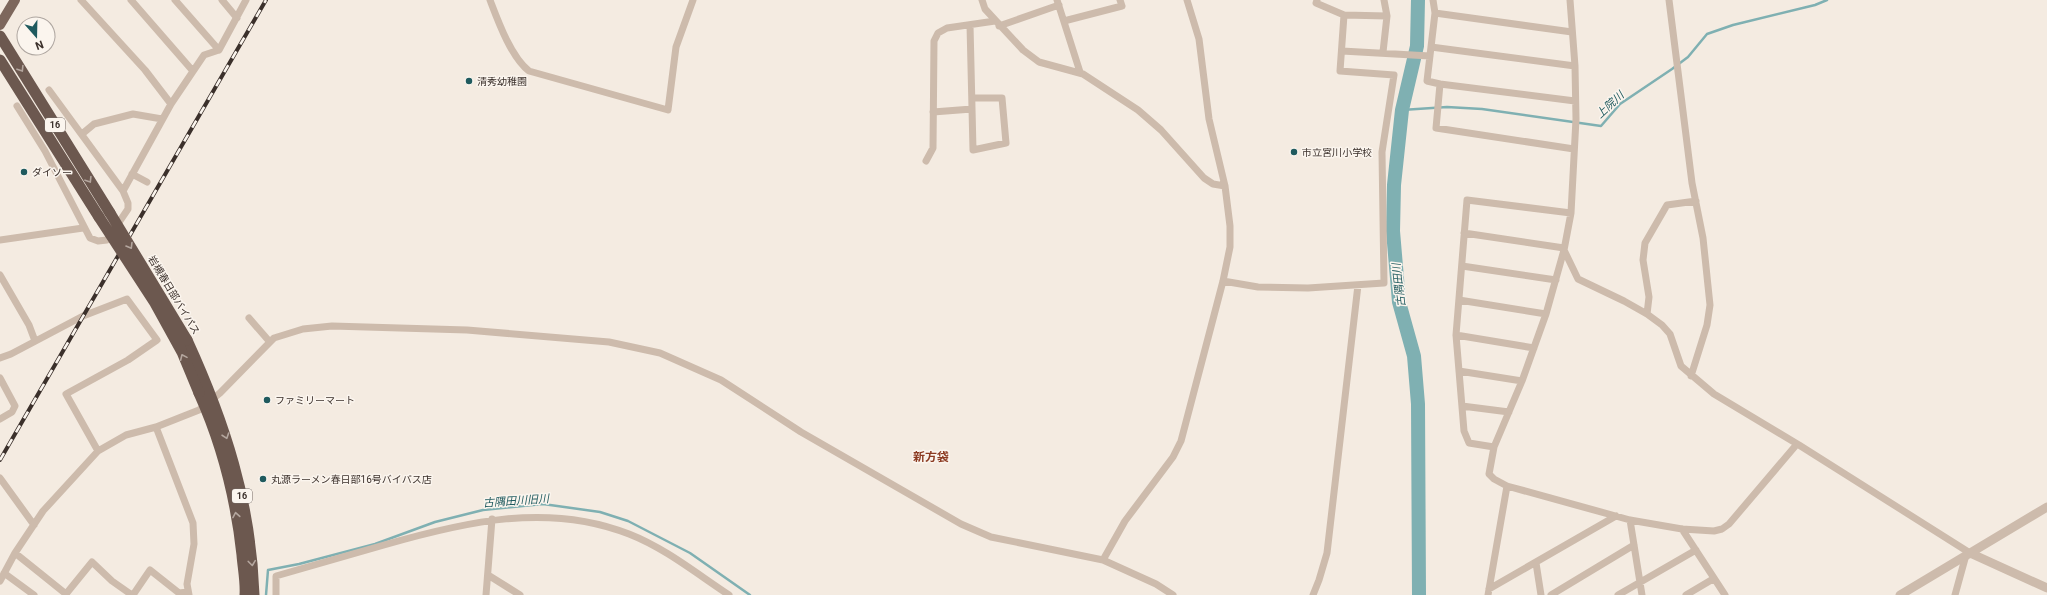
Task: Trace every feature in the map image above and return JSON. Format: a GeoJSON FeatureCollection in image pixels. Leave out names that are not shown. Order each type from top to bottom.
{"type":"FeatureCollection","features":[{"type":"Feature","properties":{"kind":"highway","name":"岩槻春日部バイパス"},"geometry":{"type":"LineString","coordinates":[[0,36],[187,340],[203,390]]}},
{"type":"Feature","properties":{"kind":"highway","name":"岩槻春日部バイパス"},"geometry":{"type":"LineString","coordinates":[[0,60],[155,303],[203,390],[232,454],[241,491],[253,568],[254,595]]}},
{"type":"Feature","properties":{"kind":"highway","name":"岩槻春日部バイパス"},"geometry":{"type":"LineString","coordinates":[[209,403],[231,488],[240,540],[246,595]]}},
{"type":"Feature","properties":{"kind":"main road"},"geometry":{"type":"LineString","coordinates":[[0,25],[15,0]]}},
{"type":"Feature","properties":{"kind":"street"},"geometry":{"type":"LineString","coordinates":[[81,0],[145,70],[171,104]]}},
{"type":"Feature","properties":{"kind":"street"},"geometry":{"type":"LineString","coordinates":[[131,0],[192,70]]}},
{"type":"Feature","properties":{"kind":"street"},"geometry":{"type":"LineString","coordinates":[[175,0],[219,50]]}},
{"type":"Feature","properties":{"kind":"street"},"geometry":{"type":"LineString","coordinates":[[222,0],[237,18]]}},
{"type":"Feature","properties":{"kind":"street"},"geometry":{"type":"LineString","coordinates":[[123,190],[162,119],[192,70],[204,55],[219,50],[246,0]]}},
{"type":"Feature","properties":{"kind":"street"},"geometry":{"type":"LineString","coordinates":[[490,0],[515,54],[523,67],[529,71],[668,110],[676,47],[693,0]]}},
{"type":"Feature","properties":{"kind":"street"},"geometry":{"type":"LineString","coordinates":[[982,0],[985,9],[1023,50],[1039,62],[1080,72],[1138,110],[1160,130],[1204,178],[1213,184],[1225,186]]}},
{"type":"Feature","properties":{"kind":"street"},"geometry":{"type":"LineString","coordinates":[[1064,21],[1122,6],[1120,0]]}},
{"type":"Feature","properties":{"kind":"street"},"geometry":{"type":"LineString","coordinates":[[1102,560],[1125,521],[1173,457],[1181,442],[1223,281],[1230,247],[1225,186],[1209,119],[1199,39],[1187,0]]}},
{"type":"Feature","properties":{"kind":"street"},"geometry":{"type":"LineString","coordinates":[[1317,0],[1316,3],[1344,15],[1387,16]]}},
{"type":"Feature","properties":{"kind":"street"},"geometry":{"type":"LineString","coordinates":[[1383,52],[1387,16],[1384,0]]}},
{"type":"Feature","properties":{"kind":"street"},"geometry":{"type":"LineString","coordinates":[[1433,0],[1435,14],[1427,81],[1440,84],[1575,101]]}},
{"type":"Feature","properties":{"kind":"street"},"geometry":{"type":"LineString","coordinates":[[1570,0],[1575,66],[1574,149],[1571,213],[1564,249],[1546,314],[1522,381],[1494,448],[1489,474],[1494,480],[1507,486],[1630,520],[1714,531],[1722,529],[1728,524],[1796,444]]}},
{"type":"Feature","properties":{"kind":"street"},"geometry":{"type":"LineString","coordinates":[[1669,0],[1696,201],[1703,238],[1710,305],[1707,325],[1691,376]]}},
{"type":"Feature","properties":{"kind":"street"},"geometry":{"type":"LineString","coordinates":[[926,161],[933,148],[934,41],[938,33],[947,28],[997,23],[1058,2],[1080,72]]}},
{"type":"Feature","properties":{"kind":"street"},"geometry":{"type":"LineString","coordinates":[[1435,14],[1572,32]]}},
{"type":"Feature","properties":{"kind":"street"},"geometry":{"type":"LineString","coordinates":[[1223,281],[1258,287],[1308,288],[1384,283],[1382,152],[1394,74],[1340,72],[1344,15]]}},
{"type":"Feature","properties":{"kind":"street"},"geometry":{"type":"LineString","coordinates":[[970,25],[973,150],[1006,143],[1002,98],[972,98]]}},
{"type":"Feature","properties":{"kind":"street"},"geometry":{"type":"LineString","coordinates":[[1431,47],[1575,66]]}},
{"type":"Feature","properties":{"kind":"street"},"geometry":{"type":"LineString","coordinates":[[1342,51],[1383,52],[1430,56]]}},
{"type":"Feature","properties":{"kind":"street"},"geometry":{"type":"LineString","coordinates":[[1440,84],[1436,128],[1574,149]]}},
{"type":"Feature","properties":{"kind":"street"},"geometry":{"type":"LineString","coordinates":[[17,106],[45,151],[83,228],[90,238],[107,240],[128,209],[128,203],[123,190],[49,90]]}},
{"type":"Feature","properties":{"kind":"street"},"geometry":{"type":"LineString","coordinates":[[933,112],[972,109]]}},
{"type":"Feature","properties":{"kind":"street"},"geometry":{"type":"LineString","coordinates":[[82,134],[94,124],[133,114],[162,119]]}},
{"type":"Feature","properties":{"kind":"street"},"geometry":{"type":"LineString","coordinates":[[132,174],[147,182]]}},
{"type":"Feature","properties":{"kind":"street"},"geometry":{"type":"LineString","coordinates":[[1494,448],[1469,443],[1464,431],[1456,336],[1467,200],[1571,213]]}},
{"type":"Feature","properties":{"kind":"street"},"geometry":{"type":"LineString","coordinates":[[1647,314],[1649,297],[1643,260],[1645,243],[1667,205],[1696,201]]}},
{"type":"Feature","properties":{"kind":"street"},"geometry":{"type":"LineString","coordinates":[[0,240],[83,228]]}},
{"type":"Feature","properties":{"kind":"street"},"geometry":{"type":"LineString","coordinates":[[1464,233],[1564,249]]}},
{"type":"Feature","properties":{"kind":"street"},"geometry":{"type":"LineString","coordinates":[[1564,249],[1578,279],[1647,314],[1670,334],[1681,366],[1714,394],[1796,444],[1968,554],[2047,588]]}},
{"type":"Feature","properties":{"kind":"street"},"geometry":{"type":"LineString","coordinates":[[1462,266],[1556,280]]}},
{"type":"Feature","properties":{"kind":"street"},"geometry":{"type":"LineString","coordinates":[[0,275],[30,325],[35,341]]}},
{"type":"Feature","properties":{"kind":"street"},"geometry":{"type":"LineString","coordinates":[[1313,595],[1327,553],[1358,285]]}},
{"type":"Feature","properties":{"kind":"street"},"geometry":{"type":"LineString","coordinates":[[0,358],[83,316],[126,299],[157,340],[128,360],[66,394],[98,451]]}},
{"type":"Feature","properties":{"kind":"street"},"geometry":{"type":"LineString","coordinates":[[1459,300],[1546,314]]}},
{"type":"Feature","properties":{"kind":"street"},"geometry":{"type":"LineString","coordinates":[[249,318],[269,341]]}},
{"type":"Feature","properties":{"kind":"street"},"geometry":{"type":"LineString","coordinates":[[0,581],[15,553],[43,511],[98,451],[126,435],[156,427],[199,410],[209,403],[269,341],[285,333],[302,329],[332,326],[467,330],[609,342],[660,353],[721,380],[801,432],[961,524],[991,537],[1102,560],[1156,584],[1173,595]]}},
{"type":"Feature","properties":{"kind":"street"},"geometry":{"type":"LineString","coordinates":[[1456,336],[1534,348]]}},
{"type":"Feature","properties":{"kind":"street"},"geometry":{"type":"LineString","coordinates":[[1459,371],[1522,381]]}},
{"type":"Feature","properties":{"kind":"street"},"geometry":{"type":"LineString","coordinates":[[0,378],[15,406],[12,412],[0,419]]}},
{"type":"Feature","properties":{"kind":"street"},"geometry":{"type":"LineString","coordinates":[[1462,406],[1509,412]]}},
{"type":"Feature","properties":{"kind":"street"},"geometry":{"type":"LineString","coordinates":[[15,553],[66,594],[92,562],[112,581],[131,595],[150,570],[179,593],[188,593],[187,584],[194,544],[193,523],[156,427]]}},
{"type":"Feature","properties":{"kind":"street"},"geometry":{"type":"LineString","coordinates":[[0,478],[34,525]]}},
{"type":"Feature","properties":{"kind":"street"},"geometry":{"type":"LineString","coordinates":[[1488,592],[1507,486]]}},
{"type":"Feature","properties":{"kind":"street"},"geometry":{"type":"LineString","coordinates":[[1900,595],[2047,507]]}},
{"type":"Feature","properties":{"kind":"street"},"geometry":{"type":"LineString","coordinates":[[1488,592],[1616,516]]}},
{"type":"Feature","properties":{"kind":"street"},"geometry":{"type":"LineString","coordinates":[[276,595],[276,576],[435,530],[492,519],[543,517],[598,524],[629,534],[654,546],[729,595]]}},
{"type":"Feature","properties":{"kind":"street"},"geometry":{"type":"LineString","coordinates":[[486,595],[492,519]]}},
{"type":"Feature","properties":{"kind":"street"},"geometry":{"type":"LineString","coordinates":[[1630,520],[1642,595]]}},
{"type":"Feature","properties":{"kind":"street"},"geometry":{"type":"LineString","coordinates":[[1682,528],[1725,595]]}},
{"type":"Feature","properties":{"kind":"street"},"geometry":{"type":"LineString","coordinates":[[1551,595],[1634,545]]}},
{"type":"Feature","properties":{"kind":"street"},"geometry":{"type":"LineString","coordinates":[[1618,595],[1696,550]]}},
{"type":"Feature","properties":{"kind":"street"},"geometry":{"type":"LineString","coordinates":[[1955,595],[1968,554]]}},
{"type":"Feature","properties":{"kind":"street"},"geometry":{"type":"LineString","coordinates":[[1536,563],[1541,595]]}},
{"type":"Feature","properties":{"kind":"street"},"geometry":{"type":"LineString","coordinates":[[4,573],[34,595]]}},
{"type":"Feature","properties":{"kind":"street"},"geometry":{"type":"LineString","coordinates":[[488,575],[520,595]]}},
{"type":"Feature","properties":{"kind":"street"},"geometry":{"type":"LineString","coordinates":[[1686,595],[1713,578]]}},
{"type":"Feature","properties":{"kind":"waterway","name":"古隅田川"},"geometry":{"type":"LineString","coordinates":[[1418,0],[1417,46],[1402,110],[1394,185],[1393,231],[1399,302],[1414,356],[1418,404],[1419,595]]}},
{"type":"Feature","properties":{"kind":"waterway","name":"上院川"},"geometry":{"type":"LineString","coordinates":[[1402,110],[1447,107],[1482,109],[1601,126],[1620,104],[1688,57],[1707,34],[1733,25],[1815,5],[1827,0]]}},
{"type":"Feature","properties":{"kind":"waterway","name":"古隅田川旧川"},"geometry":{"type":"LineString","coordinates":[[266,595],[268,570],[299,564],[375,544],[435,522],[483,510],[543,504],[600,512],[628,521],[690,553],[750,595]]}},
{"type":"Feature","properties":{"kind":"railway"},"geometry":{"type":"LineString","coordinates":[[0,460],[266,0]]}},
{"type":"Feature","properties":{"kind":"place","name":"清秀幼稚園"},"geometry":{"type":"Point","coordinates":[469,81]}},
{"type":"Feature","properties":{"kind":"place","name":"市立宮川小学校"},"geometry":{"type":"Point","coordinates":[1294,152]}},
{"type":"Feature","properties":{"kind":"place","name":"ダイソー"},"geometry":{"type":"Point","coordinates":[24,172]}},
{"type":"Feature","properties":{"kind":"place","name":"ファミリーマート"},"geometry":{"type":"Point","coordinates":[267,400]}},
{"type":"Feature","properties":{"kind":"place","name":"丸源ラーメン春日部16号バイパス店"},"geometry":{"type":"Point","coordinates":[263,479]}},
{"type":"Feature","properties":{"kind":"district","name":"新方袋"},"geometry":{"type":"Point","coordinates":[931,457]}}]}
